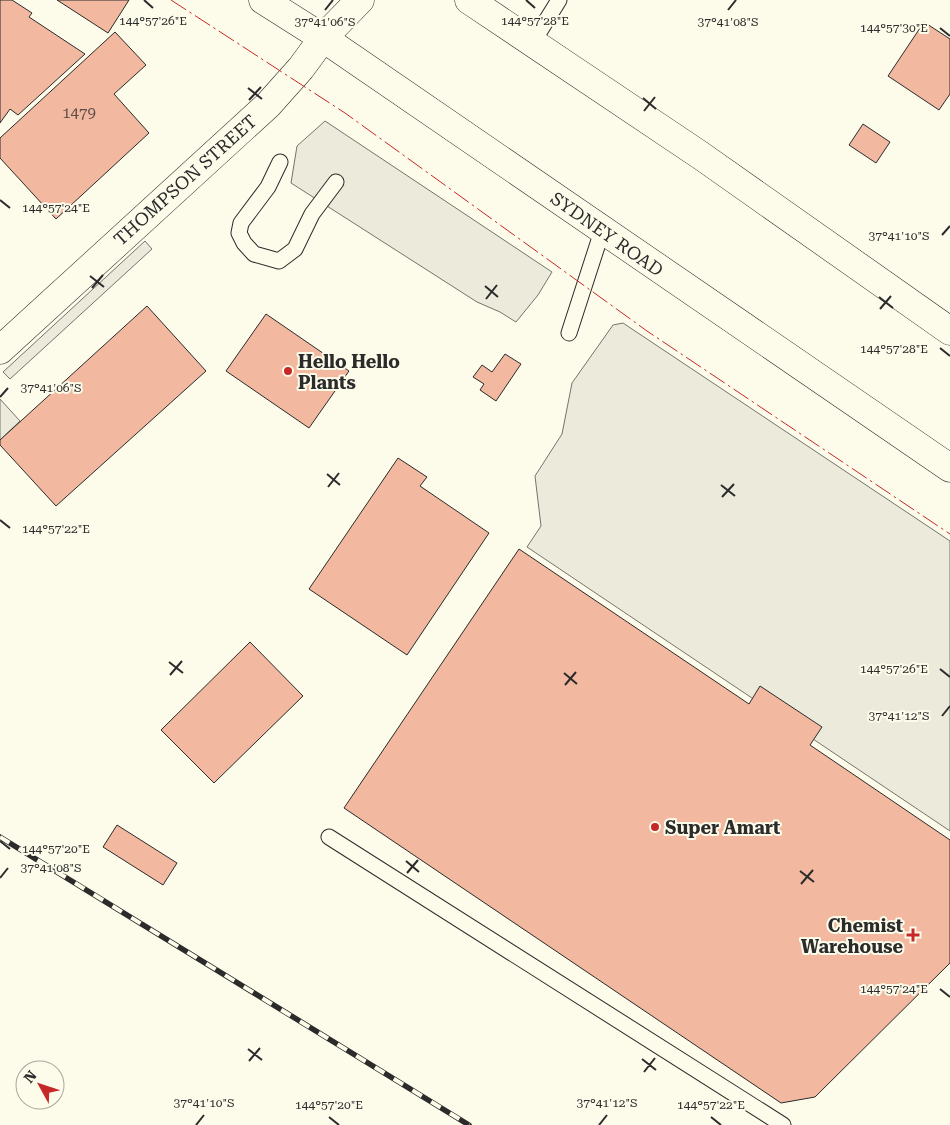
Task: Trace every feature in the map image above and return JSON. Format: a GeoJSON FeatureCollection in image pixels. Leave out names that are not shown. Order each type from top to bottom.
{"type":"FeatureCollection","features":[{"type":"Feature","properties":{"kind":"main road","name":"SYDNEY ROAD"},"geometry":{"type":"LineString","coordinates":[[263,0],[323,38],[950,468]]}},
{"type":"Feature","properties":{"kind":"main road","name":"THOMPSON STREET"},"geometry":{"type":"LineString","coordinates":[[0,350],[268,105],[301,68],[323,38],[360,0]]}},
{"type":"Feature","properties":{"kind":"main road"},"geometry":{"type":"LineString","coordinates":[[469,0],[700,155],[950,331]]}},
{"type":"Feature","properties":{"kind":"lane"},"geometry":{"type":"LineString","coordinates":[[533,42],[560,0]]}},
{"type":"Feature","properties":{"kind":"lane"},"geometry":{"type":"LineString","coordinates":[[280,162],[268,187],[241,224],[239,233],[254,254],[279,262],[289,256],[295,250],[312,214],[336,182]]}},
{"type":"Feature","properties":{"kind":"lane"},"geometry":{"type":"LineString","coordinates":[[569,333],[602,231]]}},
{"type":"Feature","properties":{"kind":"lane"},"geometry":{"type":"LineString","coordinates":[[329,837],[783,1125]]}},
{"type":"Feature","properties":{"kind":"shaded area"},"geometry":{"type":"Polygon","coordinates":[[[325,121],[552,272],[538,295],[516,322],[500,312],[477,302],[291,183],[297,146],[325,121]]]}},
{"type":"Feature","properties":{"kind":"shaded area"},"geometry":{"type":"Polygon","coordinates":[[[145,241],[152,249],[10,379],[3,372],[145,241]]]}},
{"type":"Feature","properties":{"kind":"shaded area"},"geometry":{"type":"Polygon","coordinates":[[[623,323],[950,541],[950,831],[527,547],[541,526],[535,476],[562,434],[572,383],[613,325],[623,323]]]}},
{"type":"Feature","properties":{"kind":"shaded area"},"geometry":{"type":"Polygon","coordinates":[[[0,399],[20,421],[0,440],[0,399]]]}},
{"type":"Feature","properties":{"kind":"building"},"geometry":{"type":"Polygon","coordinates":[[[0,0],[12,0],[32,13],[29,17],[85,54],[18,115],[10,109],[0,123],[0,0]]]}},
{"type":"Feature","properties":{"kind":"building"},"geometry":{"type":"Polygon","coordinates":[[[57,0],[129,0],[108,33],[57,0]]]}},
{"type":"Feature","properties":{"kind":"building"},"geometry":{"type":"Polygon","coordinates":[[[924,22],[950,39],[950,94],[939,110],[888,76],[924,22]]]}},
{"type":"Feature","properties":{"kind":"building"},"geometry":{"type":"Polygon","coordinates":[[[115,32],[146,65],[114,94],[149,133],[56,219],[0,158],[0,138],[115,32]]]}},
{"type":"Feature","properties":{"kind":"building"},"geometry":{"type":"Polygon","coordinates":[[[863,124],[890,142],[876,163],[849,145],[863,124]]]}},
{"type":"Feature","properties":{"kind":"building"},"geometry":{"type":"Polygon","coordinates":[[[147,306],[206,371],[56,506],[0,445],[0,440],[147,306]]]}},
{"type":"Feature","properties":{"kind":"building","name":"Hello Hello Plants"},"geometry":{"type":"Polygon","coordinates":[[[266,314],[349,371],[309,428],[226,371],[266,314]]]}},
{"type":"Feature","properties":{"kind":"building"},"geometry":{"type":"Polygon","coordinates":[[[505,354],[521,364],[496,401],[480,390],[484,384],[473,377],[482,365],[492,372],[505,354]]]}},
{"type":"Feature","properties":{"kind":"building"},"geometry":{"type":"Polygon","coordinates":[[[398,458],[427,477],[420,486],[489,533],[407,655],[309,589],[398,458]]]}},
{"type":"Feature","properties":{"kind":"building"},"geometry":{"type":"Polygon","coordinates":[[[519,549],[749,704],[760,686],[822,727],[810,745],[950,840],[950,963],[815,1097],[781,1103],[344,808],[519,549]]]}},
{"type":"Feature","properties":{"kind":"building"},"geometry":{"type":"Polygon","coordinates":[[[250,642],[303,696],[214,783],[161,730],[250,642]]]}},
{"type":"Feature","properties":{"kind":"building"},"geometry":{"type":"Polygon","coordinates":[[[117,825],[177,863],[163,885],[103,847],[117,825]]]}},
{"type":"Feature","properties":{"kind":"railway"},"geometry":{"type":"LineString","coordinates":[[0,837],[469,1125]]}},
{"type":"Feature","properties":{"kind":"power"},"geometry":{"type":"LineString","coordinates":[[171,0],[345,113],[647,331],[950,534]]}},
{"type":"Feature","properties":{"kind":"place","name":"Hello Hello Plants"},"geometry":{"type":"Point","coordinates":[288,371]}},
{"type":"Feature","properties":{"kind":"place","name":"Super Amart"},"geometry":{"type":"Point","coordinates":[655,827]}},
{"type":"Feature","properties":{"kind":"place","name":"Chemist Warehouse"},"geometry":{"type":"Point","coordinates":[913,935]}}]}
